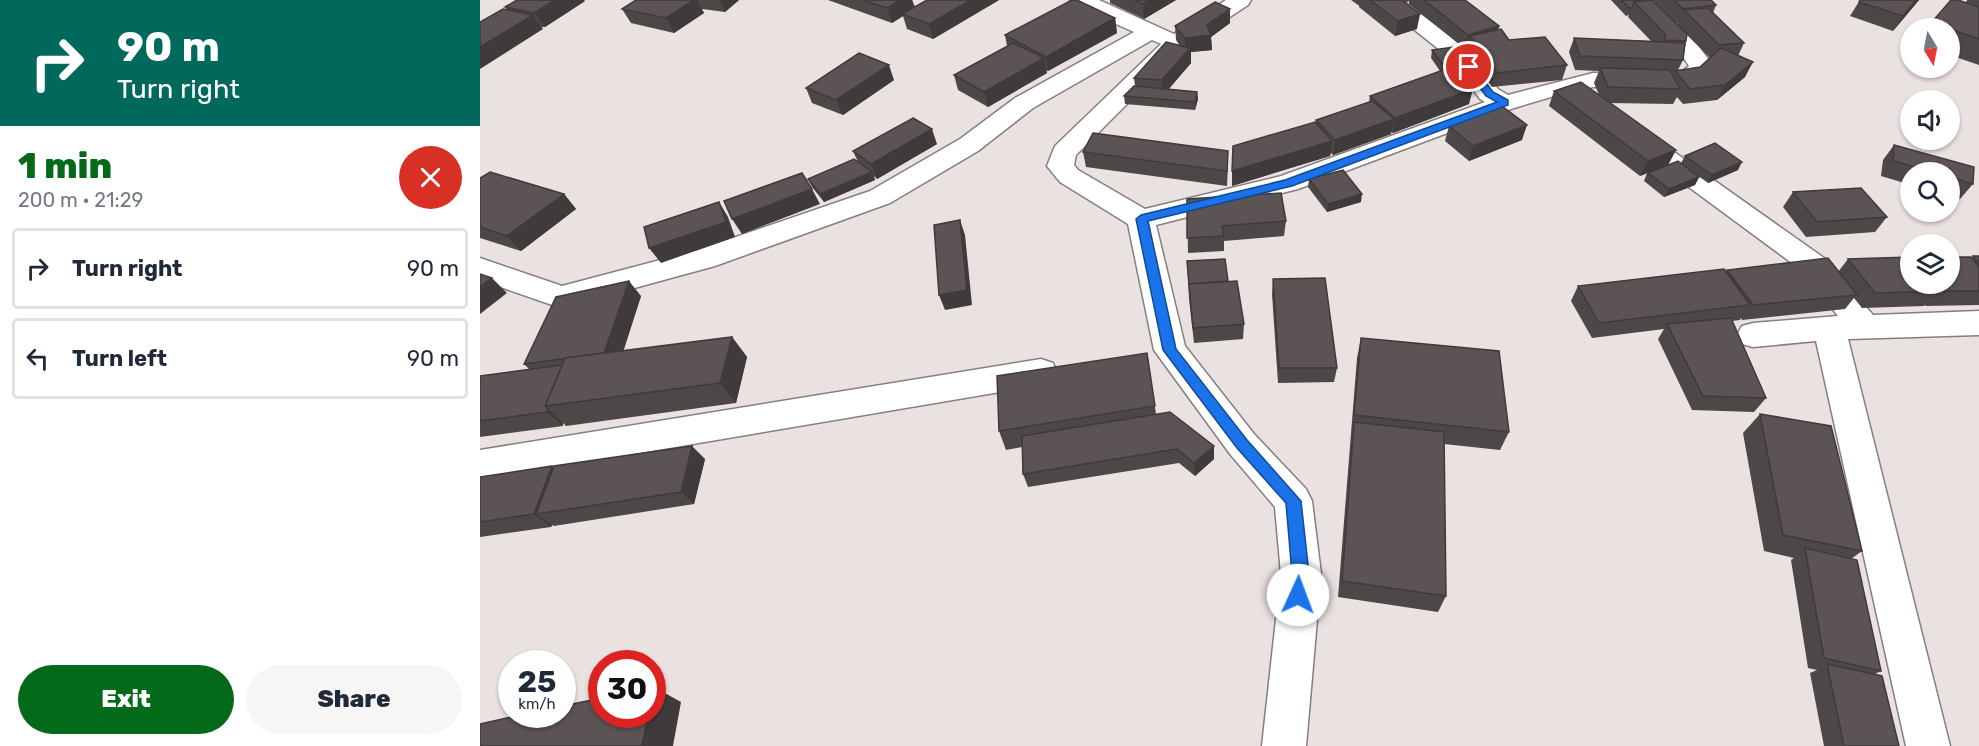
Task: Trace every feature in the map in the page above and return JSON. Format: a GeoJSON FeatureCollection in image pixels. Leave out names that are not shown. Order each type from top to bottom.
{"type":"FeatureCollection","features":[{"type":"Feature","properties":{"kind":"street"},"geometry":{"type":"LineString","coordinates":[[1081,0],[1163,37]]}},
{"type":"Feature","properties":{"kind":"street"},"geometry":{"type":"LineString","coordinates":[[480,269],[561,297],[705,259],[880,197],[969,145],[1024,104],[1240,0]]}},
{"type":"Feature","properties":{"kind":"street"},"geometry":{"type":"LineString","coordinates":[[1388,0],[1459,54],[1489,94],[1505,103]]}},
{"type":"Feature","properties":{"kind":"street"},"geometry":{"type":"LineString","coordinates":[[1163,37],[1064,152],[1060,166],[1069,176],[1141,219],[1288,183],[1505,103],[1564,86],[1593,80],[1689,78],[1702,67],[1689,49],[1639,0]]}},
{"type":"Feature","properties":{"kind":"street"},"geometry":{"type":"LineString","coordinates":[[1564,86],[1814,265],[1847,327],[1929,746]]}},
{"type":"Feature","properties":{"kind":"street"},"geometry":{"type":"LineString","coordinates":[[1141,219],[1170,350],[1242,444],[1293,501],[1300,574],[1284,746]]}},
{"type":"Feature","properties":{"kind":"street"},"geometry":{"type":"LineString","coordinates":[[1753,335],[1847,327],[1979,323]]}},
{"type":"Feature","properties":{"kind":"street"},"geometry":{"type":"LineString","coordinates":[[1134,356],[1170,350]]}},
{"type":"Feature","properties":{"kind":"street"},"geometry":{"type":"LineString","coordinates":[[480,465],[1076,366]]}},
{"type":"Feature","properties":{"kind":"building"},"geometry":{"type":"Polygon","coordinates":[[[517,0],[555,0],[534,13],[505,7],[517,0]]]}},
{"type":"Feature","properties":{"kind":"building"},"geometry":{"type":"Polygon","coordinates":[[[636,0],[694,0],[666,18],[622,9],[636,0]]]}},
{"type":"Feature","properties":{"kind":"building"},"geometry":{"type":"Polygon","coordinates":[[[862,0],[900,0],[887,8],[862,0]]]}},
{"type":"Feature","properties":{"kind":"building"},"geometry":{"type":"Polygon","coordinates":[[[927,0],[971,0],[929,24],[902,14],[927,0]]]}},
{"type":"Feature","properties":{"kind":"building"},"geometry":{"type":"Polygon","coordinates":[[[1072,0],[1077,0],[1115,18],[1046,57],[1005,35],[1072,0]]]}},
{"type":"Feature","properties":{"kind":"building"},"geometry":{"type":"Polygon","coordinates":[[[1134,0],[1150,0],[1143,4],[1134,0]]]}},
{"type":"Feature","properties":{"kind":"building"},"geometry":{"type":"Polygon","coordinates":[[[1370,0],[1401,0],[1420,14],[1398,21],[1370,0]]]}},
{"type":"Feature","properties":{"kind":"building"},"geometry":{"type":"Polygon","coordinates":[[[1424,0],[1465,0],[1499,26],[1468,35],[1424,0]]]}},
{"type":"Feature","properties":{"kind":"building"},"geometry":{"type":"Polygon","coordinates":[[[1621,0],[1643,1],[1634,2],[1632,8],[1629,8],[1621,0]]]}},
{"type":"Feature","properties":{"kind":"building"},"geometry":{"type":"Polygon","coordinates":[[[1652,0],[1687,34],[1686,41],[1665,40],[1665,34],[1634,2],[1652,0]]]}},
{"type":"Feature","properties":{"kind":"building"},"geometry":{"type":"Polygon","coordinates":[[[1674,0],[1711,0],[1716,5],[1683,9],[1674,0]]]}},
{"type":"Feature","properties":{"kind":"building"},"geometry":{"type":"Polygon","coordinates":[[[1860,0],[1916,0],[1903,16],[1859,2],[1860,0]]]}},
{"type":"Feature","properties":{"kind":"building"},"geometry":{"type":"Polygon","coordinates":[[[1951,0],[1979,7],[1979,39],[1960,32],[1960,18],[1935,18],[1951,0]]]}},
{"type":"Feature","properties":{"kind":"building"},"geometry":{"type":"Polygon","coordinates":[[[1215,2],[1230,9],[1207,25],[1211,35],[1185,38],[1175,26],[1215,2]]]}},
{"type":"Feature","properties":{"kind":"building"},"geometry":{"type":"Polygon","coordinates":[[[1708,8],[1744,43],[1719,45],[1684,10],[1708,8]]]}},
{"type":"Feature","properties":{"kind":"building"},"geometry":{"type":"Polygon","coordinates":[[[503,9],[533,15],[480,47],[480,22],[503,9]]]}},
{"type":"Feature","properties":{"kind":"building"},"geometry":{"type":"Polygon","coordinates":[[[1501,29],[1509,40],[1545,37],[1567,65],[1497,73],[1470,36],[1501,29]]]}},
{"type":"Feature","properties":{"kind":"building"},"geometry":{"type":"Polygon","coordinates":[[[1574,38],[1685,43],[1683,60],[1580,56],[1574,38]]]}},
{"type":"Feature","properties":{"kind":"building"},"geometry":{"type":"Polygon","coordinates":[[[1166,42],[1190,48],[1162,80],[1134,78],[1166,42]]]}},
{"type":"Feature","properties":{"kind":"building"},"geometry":{"type":"Polygon","coordinates":[[[1013,43],[1044,58],[984,92],[954,75],[1013,43]]]}},
{"type":"Feature","properties":{"kind":"building"},"geometry":{"type":"Polygon","coordinates":[[[1454,47],[1479,80],[1464,82],[1446,69],[1432,50],[1454,47]]]}},
{"type":"Feature","properties":{"kind":"building"},"geometry":{"type":"Polygon","coordinates":[[[1721,48],[1753,62],[1725,85],[1690,89],[1675,71],[1700,67],[1721,48]]]}},
{"type":"Feature","properties":{"kind":"building"},"geometry":{"type":"Polygon","coordinates":[[[859,53],[889,65],[836,100],[806,88],[859,53]]]}},
{"type":"Feature","properties":{"kind":"building"},"geometry":{"type":"Polygon","coordinates":[[[1600,68],[1670,70],[1680,89],[1608,87],[1600,68]]]}},
{"type":"Feature","properties":{"kind":"building"},"geometry":{"type":"Polygon","coordinates":[[[1446,69],[1473,89],[1395,118],[1370,96],[1446,69]]]}},
{"type":"Feature","properties":{"kind":"building"},"geometry":{"type":"Polygon","coordinates":[[[1581,82],[1676,150],[1648,161],[1554,91],[1581,82]]]}},
{"type":"Feature","properties":{"kind":"building"},"geometry":{"type":"Polygon","coordinates":[[[1134,86],[1197,92],[1195,102],[1124,96],[1134,86]]]}},
{"type":"Feature","properties":{"kind":"building"},"geometry":{"type":"Polygon","coordinates":[[[1372,101],[1394,119],[1335,140],[1316,120],[1372,101]]]}},
{"type":"Feature","properties":{"kind":"building"},"geometry":{"type":"Polygon","coordinates":[[[1502,106],[1527,125],[1473,146],[1449,126],[1502,106]]]}},
{"type":"Feature","properties":{"kind":"building"},"geometry":{"type":"Polygon","coordinates":[[[913,118],[932,129],[871,164],[853,151],[913,118]]]}},
{"type":"Feature","properties":{"kind":"building"},"geometry":{"type":"Polygon","coordinates":[[[1315,122],[1332,141],[1232,171],[1233,146],[1315,122]]]}},
{"type":"Feature","properties":{"kind":"building"},"geometry":{"type":"Polygon","coordinates":[[[1093,133],[1228,151],[1227,171],[1083,152],[1093,133]]]}},
{"type":"Feature","properties":{"kind":"building"},"geometry":{"type":"Polygon","coordinates":[[[1715,143],[1742,162],[1712,175],[1685,156],[1715,143]]]}},
{"type":"Feature","properties":{"kind":"building"},"geometry":{"type":"Polygon","coordinates":[[[1894,145],[1900,147],[1900,150],[1912,150],[1956,162],[1900,163],[1893,161],[1894,145]]]}},
{"type":"Feature","properties":{"kind":"building"},"geometry":{"type":"Polygon","coordinates":[[[854,159],[872,172],[820,194],[808,179],[854,159]]]}},
{"type":"Feature","properties":{"kind":"building"},"geometry":{"type":"Polygon","coordinates":[[[1678,161],[1699,177],[1669,189],[1648,173],[1678,161]]]}},
{"type":"Feature","properties":{"kind":"building"},"geometry":{"type":"Polygon","coordinates":[[[1960,163],[1974,167],[1973,184],[1960,180],[1960,163]]]}},
{"type":"Feature","properties":{"kind":"building"},"geometry":{"type":"Polygon","coordinates":[[[1343,170],[1362,194],[1328,204],[1309,179],[1343,170]]]}},
{"type":"Feature","properties":{"kind":"building"},"geometry":{"type":"Polygon","coordinates":[[[490,172],[564,194],[507,236],[480,227],[480,178],[490,172]]]}},
{"type":"Feature","properties":{"kind":"building"},"geometry":{"type":"Polygon","coordinates":[[[802,173],[812,189],[732,219],[724,201],[802,173]]]}},
{"type":"Feature","properties":{"kind":"building"},"geometry":{"type":"Polygon","coordinates":[[[1861,188],[1887,217],[1817,222],[1793,192],[1861,188]]]}},
{"type":"Feature","properties":{"kind":"building"},"geometry":{"type":"Polygon","coordinates":[[[1281,193],[1286,221],[1222,226],[1224,236],[1187,238],[1187,199],[1281,193]]]}},
{"type":"Feature","properties":{"kind":"building"},"geometry":{"type":"Polygon","coordinates":[[[719,202],[726,222],[649,248],[644,227],[719,202]]]}},
{"type":"Feature","properties":{"kind":"building"},"geometry":{"type":"Polygon","coordinates":[[[960,220],[967,290],[939,295],[934,225],[960,220]]]}},
{"type":"Feature","properties":{"kind":"building"},"geometry":{"type":"Polygon","coordinates":[[[1973,256],[1979,256],[1979,264],[1973,256]]]}},
{"type":"Feature","properties":{"kind":"building"},"geometry":{"type":"Polygon","coordinates":[[[1900,257],[1900,292],[1875,293],[1848,259],[1900,257]]]}},
{"type":"Feature","properties":{"kind":"building"},"geometry":{"type":"Polygon","coordinates":[[[1960,257],[1971,257],[1979,267],[1979,291],[1960,291],[1960,257]]]}},
{"type":"Feature","properties":{"kind":"building"},"geometry":{"type":"Polygon","coordinates":[[[1828,258],[1857,295],[1753,305],[1727,270],[1828,258]]]}},
{"type":"Feature","properties":{"kind":"building"},"geometry":{"type":"Polygon","coordinates":[[[1225,259],[1228,281],[1189,284],[1187,261],[1225,259]]]}},
{"type":"Feature","properties":{"kind":"building"},"geometry":{"type":"Polygon","coordinates":[[[1724,269],[1750,305],[1599,323],[1578,286],[1724,269]]]}},
{"type":"Feature","properties":{"kind":"building"},"geometry":{"type":"Polygon","coordinates":[[[480,274],[492,278],[480,287],[480,274]]]}},
{"type":"Feature","properties":{"kind":"building"},"geometry":{"type":"Polygon","coordinates":[[[1325,278],[1337,368],[1279,368],[1273,279],[1325,278]]]}},
{"type":"Feature","properties":{"kind":"building"},"geometry":{"type":"Polygon","coordinates":[[[629,281],[604,353],[524,364],[556,297],[629,281]]]}},
{"type":"Feature","properties":{"kind":"building"},"geometry":{"type":"Polygon","coordinates":[[[1237,281],[1244,324],[1193,328],[1189,284],[1237,281]]]}},
{"type":"Feature","properties":{"kind":"building"},"geometry":{"type":"Polygon","coordinates":[[[1731,318],[1766,398],[1703,396],[1667,324],[1731,318]]]}},
{"type":"Feature","properties":{"kind":"building"},"geometry":{"type":"Polygon","coordinates":[[[732,337],[720,383],[545,406],[565,358],[732,337]]]}},
{"type":"Feature","properties":{"kind":"building"},"geometry":{"type":"Polygon","coordinates":[[[1361,338],[1499,351],[1509,432],[1354,415],[1361,338]]]}},
{"type":"Feature","properties":{"kind":"building"},"geometry":{"type":"Polygon","coordinates":[[[1147,353],[1155,406],[999,431],[997,376],[1147,353]]]}},
{"type":"Feature","properties":{"kind":"building"},"geometry":{"type":"Polygon","coordinates":[[[562,365],[545,406],[548,409],[547,412],[480,421],[480,376],[562,365]]]}},
{"type":"Feature","properties":{"kind":"building"},"geometry":{"type":"Polygon","coordinates":[[[1170,412],[1214,446],[1194,463],[1177,449],[1023,474],[1022,436],[1170,412]]]}},
{"type":"Feature","properties":{"kind":"building"},"geometry":{"type":"Polygon","coordinates":[[[1760,414],[1831,426],[1862,551],[1783,535],[1760,414]]]}},
{"type":"Feature","properties":{"kind":"building"},"geometry":{"type":"Polygon","coordinates":[[[1354,422],[1444,432],[1446,596],[1342,581],[1354,422]]]}},
{"type":"Feature","properties":{"kind":"building"},"geometry":{"type":"Polygon","coordinates":[[[692,446],[681,492],[536,514],[554,466],[692,446]]]}},
{"type":"Feature","properties":{"kind":"building"},"geometry":{"type":"Polygon","coordinates":[[[552,466],[534,514],[480,522],[480,477],[552,466]]]}},
{"type":"Feature","properties":{"kind":"building"},"geometry":{"type":"Polygon","coordinates":[[[1805,548],[1857,560],[1881,671],[1824,658],[1805,548]]]}},
{"type":"Feature","properties":{"kind":"building"},"geometry":{"type":"Polygon","coordinates":[[[1827,664],[1882,676],[1899,746],[1844,746],[1827,664]]]}},
{"type":"Feature","properties":{"kind":"building"},"geometry":{"type":"Polygon","coordinates":[[[588,701],[588,728],[645,728],[642,746],[480,746],[480,724],[498,720],[498,728],[576,728],[576,703],[588,701]]]}},
{"type":"Feature","properties":{"kind":"route"},"geometry":{"type":"LineString","coordinates":[[1298,595],[1300,574],[1293,501],[1242,444],[1170,350],[1141,219],[1288,183],[1505,103],[1489,94],[1469,67]]}}]}
